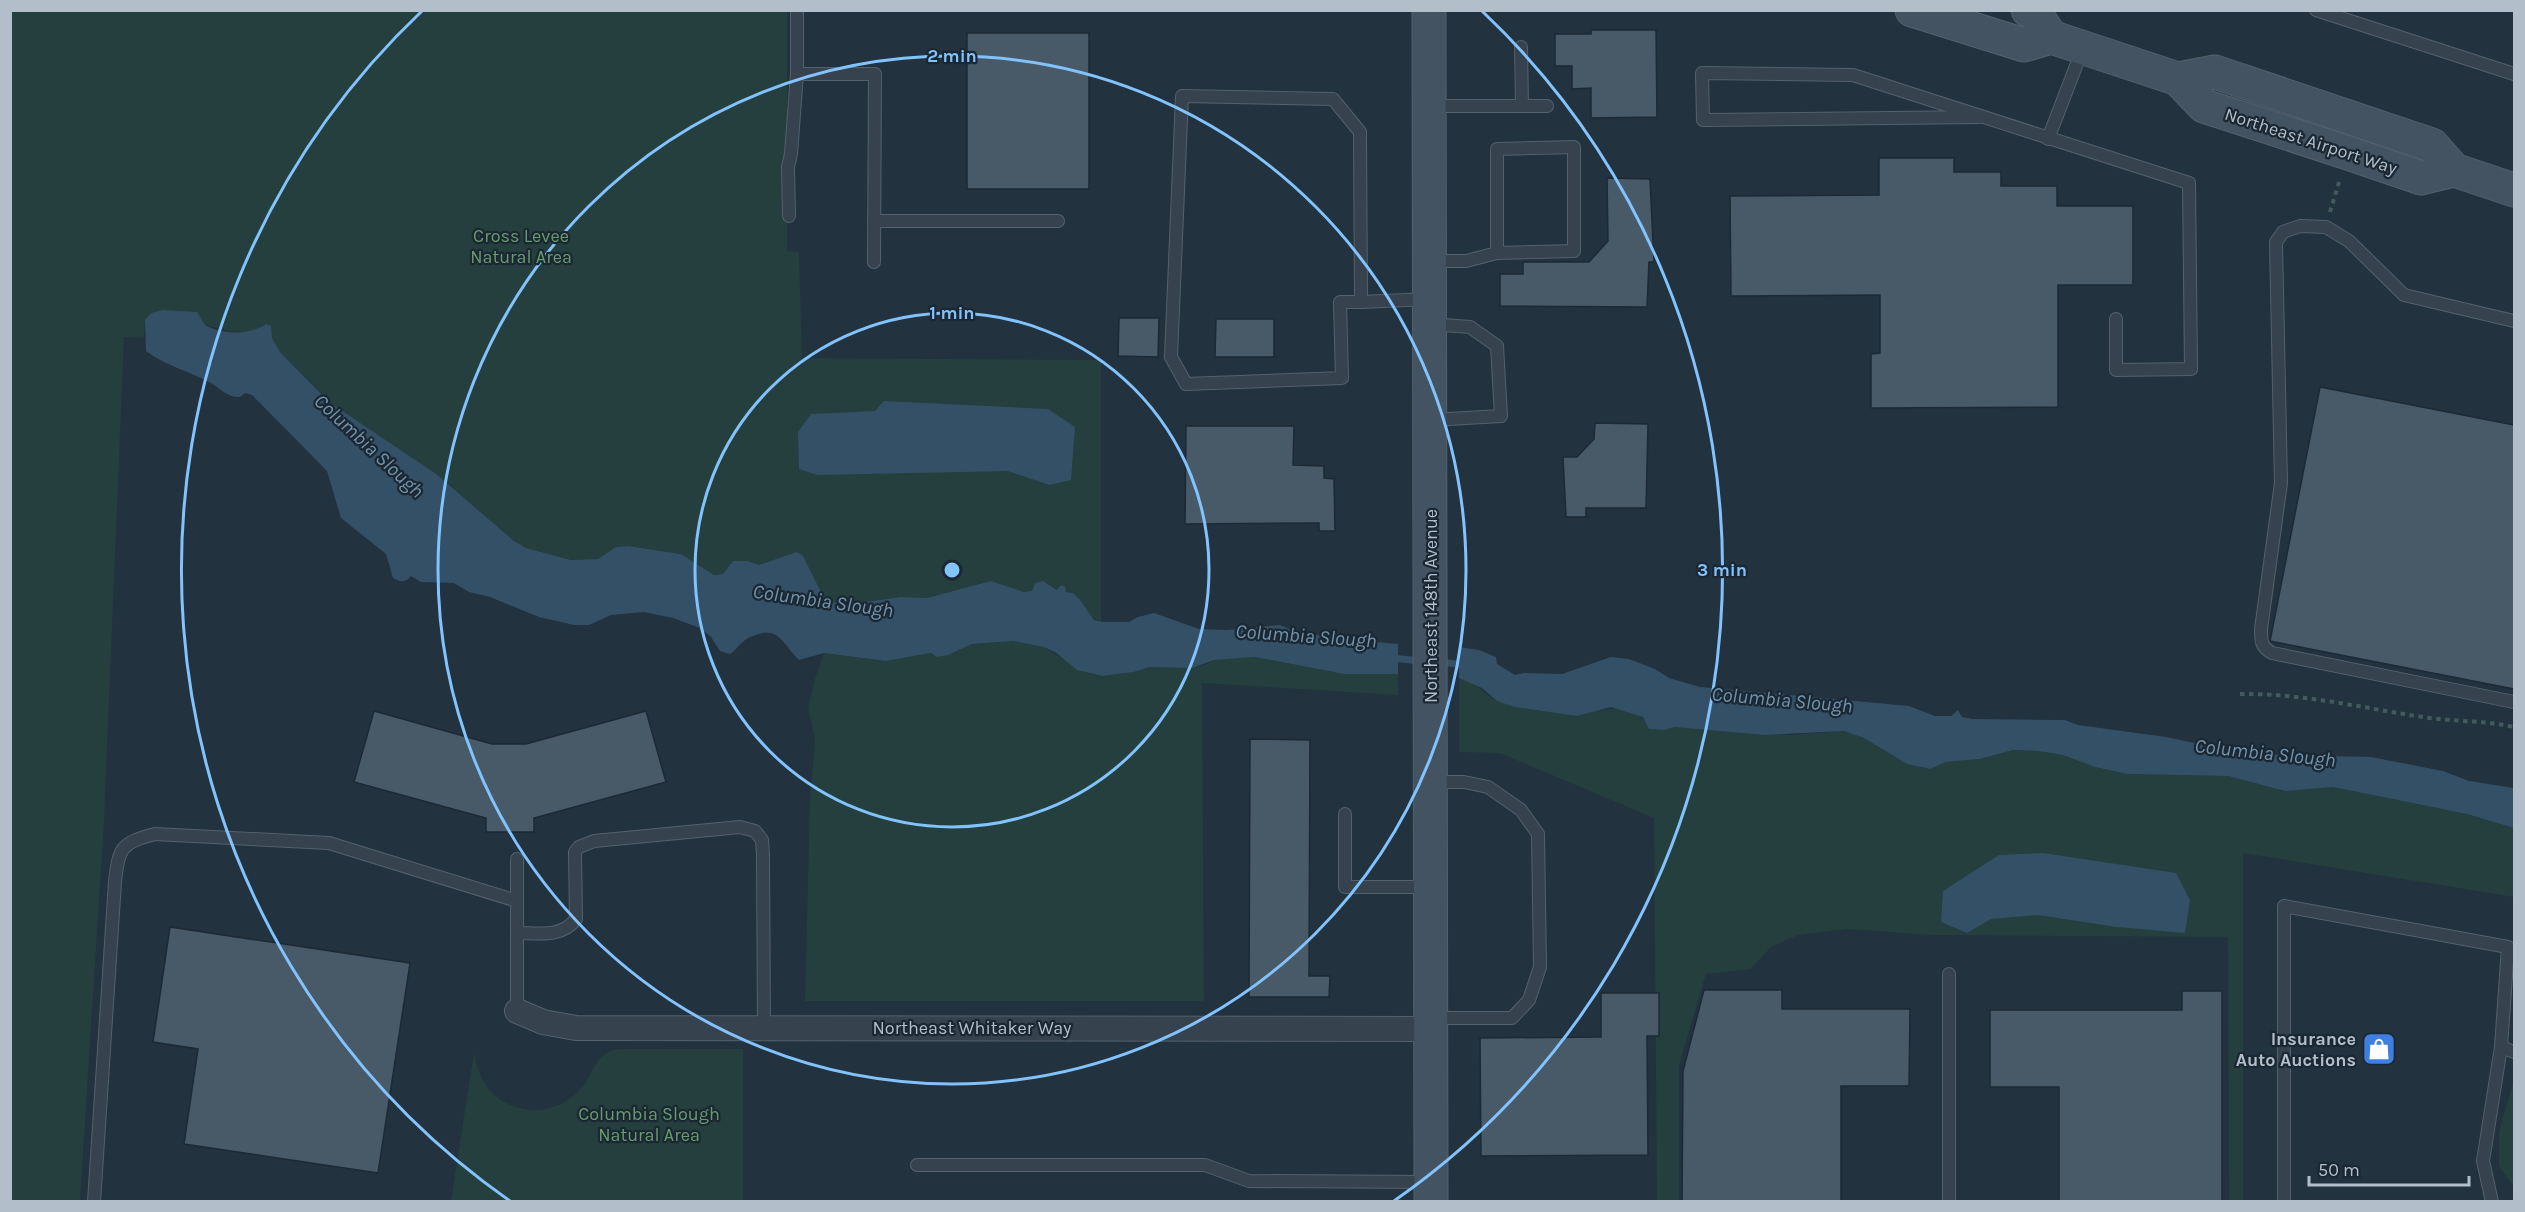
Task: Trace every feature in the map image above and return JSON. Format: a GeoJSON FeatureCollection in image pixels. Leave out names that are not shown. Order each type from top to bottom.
{"type":"FeatureCollection","features":[{"type":"Feature","properties":{"kind":"street","name":"Northeast 148th Avenue"},"geometry":{"type":"LineString","coordinates":[[1429,10],[1430,1192]]}},
{"type":"Feature","properties":{"kind":"street"},"geometry":{"type":"LineString","coordinates":[[1912,10],[2024,45],[2050,37],[2035,13],[2028,10]]}},
{"type":"Feature","properties":{"kind":"street","name":"Northeast Airport Way"},"geometry":{"type":"LineString","coordinates":[[2050,37],[2178,79],[2204,106],[2421,178],[2454,170],[2432,145],[2215,72],[2178,79]]}},
{"type":"Feature","properties":{"kind":"street"},"geometry":{"type":"LineString","coordinates":[[2454,170],[2514,190]]}},
{"type":"Feature","properties":{"kind":"street","name":"Northeast Whitaker Way"},"geometry":{"type":"LineString","coordinates":[[517,1011],[543,1022],[576,1028],[1430,1024]]}},
{"type":"Feature","properties":{"kind":"lane"},"geometry":{"type":"LineString","coordinates":[[789,216],[788,167],[797,74],[797,10]]}},
{"type":"Feature","properties":{"kind":"lane"},"geometry":{"type":"LineString","coordinates":[[2316,10],[2514,74]]}},
{"type":"Feature","properties":{"kind":"lane"},"geometry":{"type":"LineString","coordinates":[[1521,47],[1522,106]]}},
{"type":"Feature","properties":{"kind":"lane"},"geometry":{"type":"LineString","coordinates":[[2048,139],[2083,48]]}},
{"type":"Feature","properties":{"kind":"lane"},"geometry":{"type":"LineString","coordinates":[[1979,117],[1703,120],[1702,73],[1853,75],[2189,183],[2191,369],[2116,370],[2116,319]]}},
{"type":"Feature","properties":{"kind":"lane"},"geometry":{"type":"LineString","coordinates":[[797,74],[875,74],[874,262]]}},
{"type":"Feature","properties":{"kind":"lane"},"geometry":{"type":"LineString","coordinates":[[1361,302],[1360,132],[1333,99],[1182,96],[1171,357],[1186,384],[1342,378],[1340,302],[1361,302],[1429,311],[1470,327],[1497,346],[1501,416],[1431,420]]}},
{"type":"Feature","properties":{"kind":"lane"},"geometry":{"type":"LineString","coordinates":[[1429,106],[1548,106]]}},
{"type":"Feature","properties":{"kind":"lane"},"geometry":{"type":"LineString","coordinates":[[1429,261],[1466,261],[1497,253],[1574,251],[1574,147],[1497,149],[1497,253]]}},
{"type":"Feature","properties":{"kind":"lane"},"geometry":{"type":"LineString","coordinates":[[874,220],[1058,221]]}},
{"type":"Feature","properties":{"kind":"lane"},"geometry":{"type":"LineString","coordinates":[[2514,321],[2404,295],[2349,241],[2326,227],[2300,226],[2283,232],[2276,242],[2281,483],[2261,643],[2272,653],[2514,702]]}},
{"type":"Feature","properties":{"kind":"lane"},"geometry":{"type":"LineString","coordinates":[[1430,1024],[1512,1018],[1529,1000],[1540,967],[1538,834],[1521,810],[1488,787],[1464,782],[1431,782]]}},
{"type":"Feature","properties":{"kind":"lane"},"geometry":{"type":"LineString","coordinates":[[1345,814],[1346,887],[1431,887]]}},
{"type":"Feature","properties":{"kind":"lane"},"geometry":{"type":"LineString","coordinates":[[517,933],[562,932],[576,920],[575,852],[586,844],[594,841],[740,827],[756,831],[762,840],[763,855],[764,1028]]}},
{"type":"Feature","properties":{"kind":"lane"},"geometry":{"type":"LineString","coordinates":[[94,1202],[115,882],[118,855],[128,841],[155,834],[329,843],[517,901]]}},
{"type":"Feature","properties":{"kind":"lane"},"geometry":{"type":"LineString","coordinates":[[517,859],[517,1011]]}},
{"type":"Feature","properties":{"kind":"lane"},"geometry":{"type":"LineString","coordinates":[[2284,1202],[2284,906],[2508,947],[2501,1047],[2483,1161],[2492,1202]]}},
{"type":"Feature","properties":{"kind":"lane"},"geometry":{"type":"LineString","coordinates":[[1948,974],[1949,1202]]}},
{"type":"Feature","properties":{"kind":"lane"},"geometry":{"type":"LineString","coordinates":[[2501,1047],[2514,1052]]}},
{"type":"Feature","properties":{"kind":"lane"},"geometry":{"type":"LineString","coordinates":[[917,1165],[1205,1165],[1249,1181],[1430,1192]]}},
{"type":"Feature","properties":{"kind":"path"},"geometry":{"type":"LineString","coordinates":[[2326,227],[2348,153]]}},
{"type":"Feature","properties":{"kind":"path"},"geometry":{"type":"LineString","coordinates":[[2240,694],[2266,693],[2350,703],[2442,720],[2514,727]]}},
{"type":"Feature","properties":{"kind":"green space","name":"Cross Levee Natural Area"},"geometry":{"type":"Polygon","coordinates":[[[10,11],[787,11],[787,251],[799,252],[802,358],[1101,360],[1101,622],[1088,615],[1073,593],[1058,590],[1043,581],[1035,583],[1032,591],[1024,592],[997,584],[927,598],[900,597],[845,605],[830,601],[822,594],[803,556],[759,565],[748,561],[729,566],[723,574],[714,575],[681,554],[628,546],[616,547],[598,559],[571,560],[526,548],[514,541],[435,473],[329,402],[280,352],[272,338],[270,326],[244,332],[205,325],[145,320],[144,338],[124,337],[104,821],[80,1201],[11,1201],[10,11]]]}},
{"type":"Feature","properties":{"kind":"green space"},"geometry":{"type":"Polygon","coordinates":[[[1013,641],[1043,647],[1089,674],[1102,676],[1134,672],[1150,667],[1202,666],[1214,660],[1255,657],[1344,674],[1398,674],[1398,695],[1202,683],[1204,1001],[805,1001],[810,799],[815,740],[808,708],[824,653],[886,661],[931,653],[937,657],[972,644],[1013,641]]]}},
{"type":"Feature","properties":{"kind":"green space"},"geometry":{"type":"Polygon","coordinates":[[[1459,678],[1471,682],[1498,701],[1585,712],[1625,709],[1634,712],[1653,729],[1675,727],[1791,735],[1844,731],[1864,738],[1907,764],[1930,769],[1946,762],[1980,759],[2013,750],[2037,751],[2063,755],[2095,767],[2127,774],[2228,776],[2285,791],[2333,787],[2467,814],[2514,828],[2514,897],[2243,853],[2243,1201],[2229,1201],[2228,937],[1931,935],[1847,929],[1798,935],[1771,947],[1751,969],[1706,974],[1679,1065],[1679,1201],[1657,1201],[1654,818],[1500,753],[1459,752],[1459,678]]]}},
{"type":"Feature","properties":{"kind":"green space","name":"Columbia Slough Natural Area"},"geometry":{"type":"Polygon","coordinates":[[[620,1049],[743,1049],[743,1201],[451,1201],[474,1052],[480,1074],[487,1087],[498,1098],[514,1107],[536,1110],[557,1106],[567,1101],[583,1086],[601,1057],[620,1049]]]}},
{"type":"Feature","properties":{"kind":"green space"},"geometry":{"type":"Polygon","coordinates":[[[2514,1080],[2514,1187],[2499,1166],[2499,1132],[2514,1080]]]}},
{"type":"Feature","properties":{"kind":"water"},"geometry":{"type":"Polygon","coordinates":[[[163,310],[197,312],[205,325],[220,331],[244,332],[266,324],[271,326],[272,338],[280,352],[329,402],[435,473],[514,541],[526,548],[571,560],[598,559],[616,547],[628,546],[681,554],[714,575],[723,574],[733,561],[748,561],[759,565],[797,552],[803,556],[822,594],[830,601],[845,605],[900,597],[927,598],[991,581],[1024,592],[1032,591],[1035,583],[1043,581],[1057,590],[1060,586],[1065,586],[1066,592],[1073,593],[1080,600],[1094,620],[1103,622],[1129,622],[1154,613],[1199,629],[1227,630],[1280,625],[1294,631],[1335,638],[1398,644],[1398,674],[1344,674],[1255,657],[1214,660],[1192,668],[1150,667],[1134,672],[1102,676],[1077,670],[1055,652],[1043,647],[1013,641],[972,644],[948,655],[937,657],[931,653],[886,661],[824,653],[799,660],[783,641],[773,634],[766,633],[748,638],[730,654],[720,651],[711,637],[700,628],[673,618],[644,612],[611,615],[589,625],[574,625],[539,617],[490,597],[469,592],[454,583],[421,582],[411,576],[405,581],[398,580],[393,578],[386,554],[341,518],[327,471],[252,395],[245,393],[236,397],[228,395],[211,383],[162,361],[146,351],[145,320],[151,313],[163,310]]]}},
{"type":"Feature","properties":{"kind":"water"},"geometry":{"type":"Polygon","coordinates":[[[884,401],[1048,409],[1075,427],[1071,480],[1049,485],[1008,471],[817,475],[799,469],[798,432],[811,414],[875,411],[884,401]]]}},
{"type":"Feature","properties":{"kind":"water"},"geometry":{"type":"Polygon","coordinates":[[[1459,647],[1479,650],[1496,657],[1497,664],[1515,675],[1524,673],[1562,674],[1611,657],[1629,659],[1655,669],[1669,678],[1700,687],[1909,706],[1935,716],[1951,716],[1958,710],[1962,717],[1972,719],[2065,720],[2078,725],[2166,737],[2245,754],[2371,757],[2443,771],[2469,781],[2514,788],[2514,828],[2467,814],[2333,787],[2285,791],[2228,776],[2127,774],[2095,767],[2063,755],[2038,751],[2013,750],[1980,759],[1946,762],[1930,769],[1907,764],[1864,738],[1844,731],[1765,735],[1675,727],[1664,730],[1649,729],[1643,717],[1611,707],[1577,716],[1515,707],[1497,701],[1482,688],[1459,678],[1459,647]]]}},
{"type":"Feature","properties":{"kind":"water"},"geometry":{"type":"Polygon","coordinates":[[[2043,853],[2176,873],[2190,900],[2185,933],[2117,927],[2038,915],[1991,919],[1967,933],[1941,922],[1943,891],[1999,855],[2043,853]]]}},
{"type":"Feature","properties":{"kind":"building"},"geometry":{"type":"Polygon","coordinates":[[[1591,30],[1656,30],[1657,117],[1591,118],[1591,88],[1572,89],[1572,66],[1555,66],[1555,34],[1591,34],[1591,30]]]}},
{"type":"Feature","properties":{"kind":"building"},"geometry":{"type":"Polygon","coordinates":[[[967,33],[1089,33],[1089,189],[967,189],[967,33]]]}},
{"type":"Feature","properties":{"kind":"building"},"geometry":{"type":"Polygon","coordinates":[[[1879,158],[1954,158],[1954,172],[2001,172],[2001,186],[2057,186],[2057,206],[2133,206],[2133,285],[2058,285],[2058,407],[1871,408],[1871,354],[1880,353],[1880,295],[1731,296],[1730,196],[1879,195],[1879,158]]]}},
{"type":"Feature","properties":{"kind":"building"},"geometry":{"type":"Polygon","coordinates":[[[1607,178],[1650,179],[1654,262],[1649,262],[1647,307],[1500,306],[1500,274],[1523,274],[1523,262],[1589,262],[1608,241],[1607,178]]]}},
{"type":"Feature","properties":{"kind":"building"},"geometry":{"type":"Polygon","coordinates":[[[1119,318],[1159,318],[1158,357],[1118,356],[1119,318]]]}},
{"type":"Feature","properties":{"kind":"building"},"geometry":{"type":"Polygon","coordinates":[[[1216,319],[1274,319],[1274,357],[1215,357],[1216,319]]]}},
{"type":"Feature","properties":{"kind":"building"},"geometry":{"type":"Polygon","coordinates":[[[2320,387],[2514,425],[2514,689],[2270,641],[2320,387]]]}},
{"type":"Feature","properties":{"kind":"building"},"geometry":{"type":"Polygon","coordinates":[[[1595,423],[1648,424],[1646,508],[1586,508],[1586,517],[1566,517],[1563,457],[1577,457],[1594,439],[1595,423]]]}},
{"type":"Feature","properties":{"kind":"building"},"geometry":{"type":"Polygon","coordinates":[[[1186,426],[1294,426],[1293,465],[1324,466],[1324,478],[1334,479],[1335,531],[1319,531],[1319,523],[1185,524],[1186,426]]]}},
{"type":"Feature","properties":{"kind":"building"},"geometry":{"type":"Polygon","coordinates":[[[374,711],[492,744],[526,744],[646,711],[666,782],[534,818],[534,832],[486,832],[486,818],[354,782],[374,711]]]}},
{"type":"Feature","properties":{"kind":"building"},"geometry":{"type":"Polygon","coordinates":[[[1250,739],[1310,740],[1309,976],[1330,976],[1329,997],[1249,997],[1250,739]]]}},
{"type":"Feature","properties":{"kind":"building"},"geometry":{"type":"Polygon","coordinates":[[[170,927],[410,963],[378,1173],[184,1144],[198,1049],[153,1042],[170,927]]]}},
{"type":"Feature","properties":{"kind":"building"},"geometry":{"type":"Polygon","coordinates":[[[1704,990],[1782,990],[1782,1009],[1910,1009],[1909,1086],[1841,1086],[1841,1202],[1682,1202],[1683,1071],[1704,990]]]}},
{"type":"Feature","properties":{"kind":"building"},"geometry":{"type":"Polygon","coordinates":[[[2182,991],[2222,991],[2222,1202],[2059,1202],[2059,1087],[1990,1087],[1990,1010],[2182,1010],[2182,991]]]}},
{"type":"Feature","properties":{"kind":"building"},"geometry":{"type":"Polygon","coordinates":[[[1601,993],[1659,993],[1659,1036],[1647,1036],[1648,1155],[1481,1156],[1480,1038],[1601,1037],[1601,993]]]}},
{"type":"Feature","properties":{"kind":"waterway","name":"Columbia Slough"},"geometry":{"type":"LineString","coordinates":[[1391,658],[1421,661]]}},
{"type":"Feature","properties":{"kind":"waterway","name":"Columbia Slough"},"geometry":{"type":"LineString","coordinates":[[1439,662],[1466,665]]}},
{"type":"Feature","properties":{"kind":"place","name":"Insurance Auto Auctions"},"geometry":{"type":"Point","coordinates":[2379,1049]}}]}
